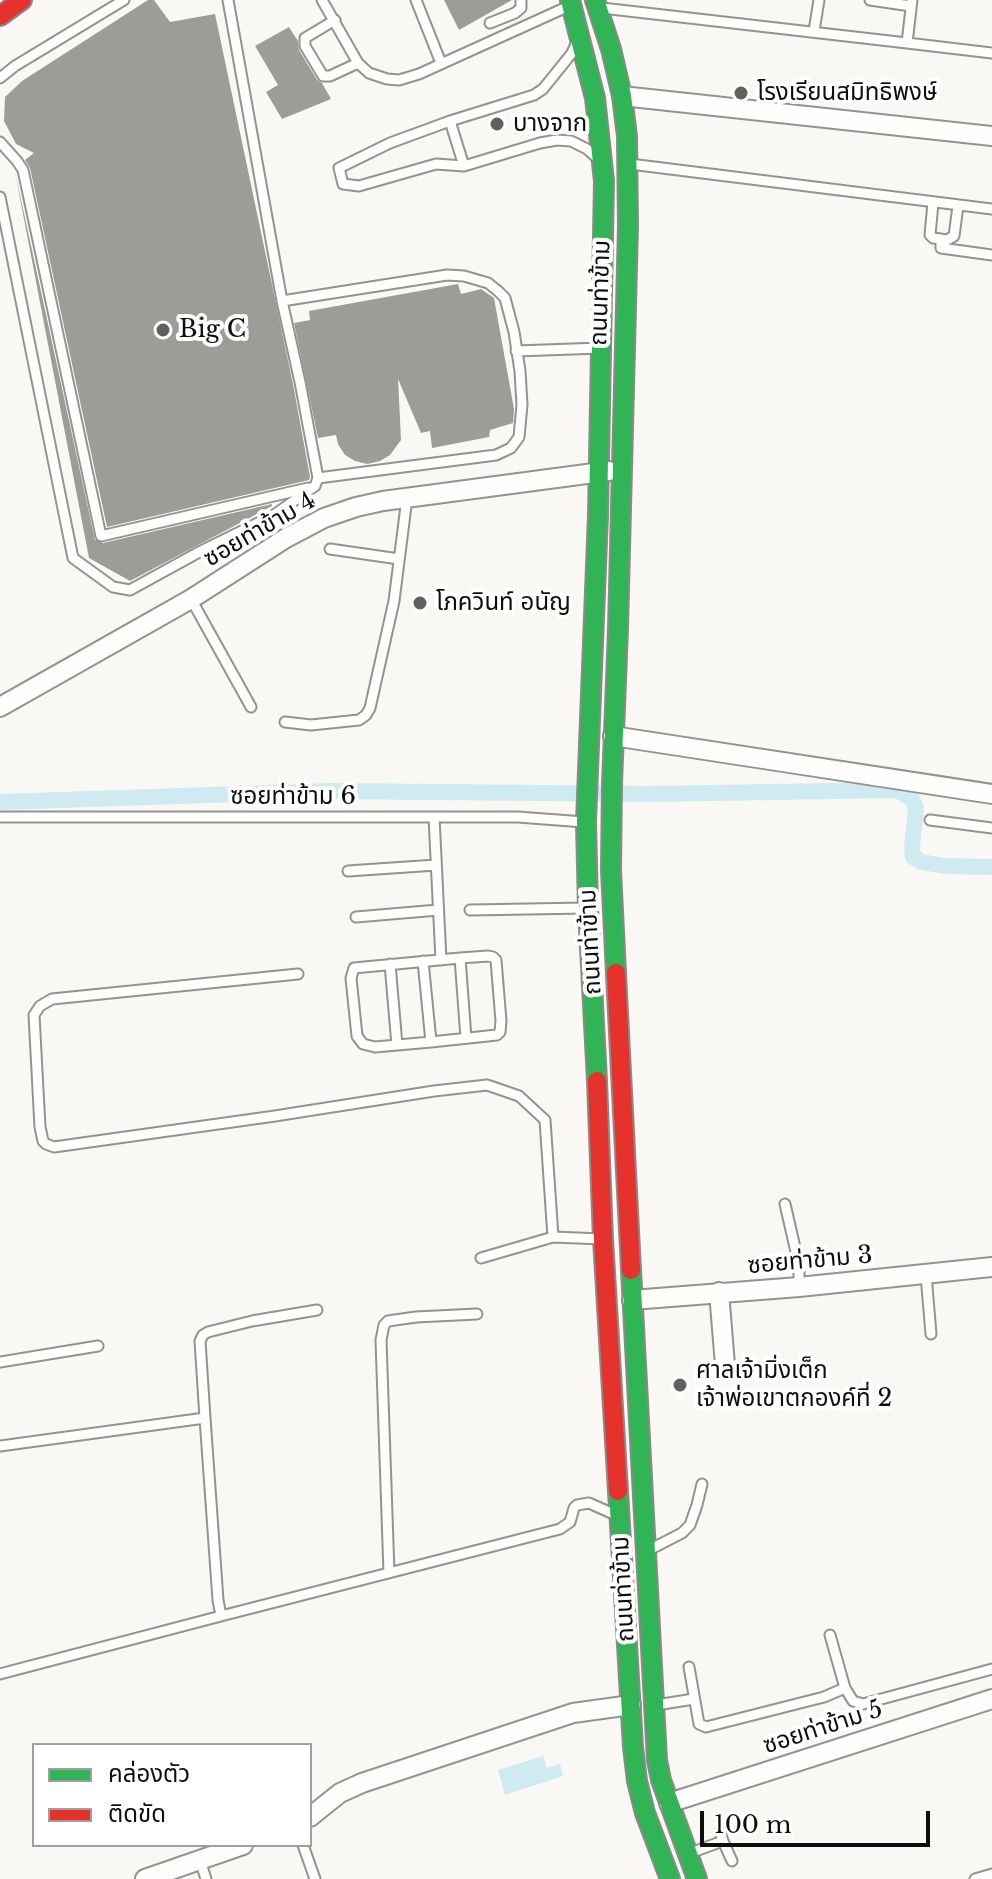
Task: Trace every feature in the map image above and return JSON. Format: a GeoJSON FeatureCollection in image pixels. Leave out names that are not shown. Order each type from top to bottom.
{"type":"FeatureCollection","features":[{"type":"Feature","properties":{"kind":"street"},"geometry":{"type":"LineString","coordinates":[[0,16],[22,0]]}},
{"type":"Feature","properties":{"kind":"street","name":"ถนนท่าข้าม"},"geometry":{"type":"LineString","coordinates":[[570,2],[595,98],[603,168],[599,472],[586,785],[588,908],[603,1239],[637,1781],[645,1813],[670,1879]]}},
{"type":"Feature","properties":{"kind":"street","name":"ถนนท่าข้าม"},"geometry":{"type":"LineString","coordinates":[[596,4],[622,96],[627,136],[628,226],[611,870],[653,1706],[657,1760],[697,1879]]}},
{"type":"Feature","properties":{"kind":"street"},"geometry":{"type":"LineString","coordinates":[[622,96],[992,136]]}},
{"type":"Feature","properties":{"kind":"street","name":"ซอยท่าข้าม 4"},"geometry":{"type":"LineString","coordinates":[[0,707],[191,599],[286,538],[324,518],[356,507],[407,497],[621,470]]}},
{"type":"Feature","properties":{"kind":"street"},"geometry":{"type":"LineString","coordinates":[[613,736],[992,794]]}},
{"type":"Feature","properties":{"kind":"street","name":"ซอยท่าข้าม 3"},"geometry":{"type":"LineString","coordinates":[[632,1300],[992,1267]]}},
{"type":"Feature","properties":{"kind":"street"},"geometry":{"type":"LineString","coordinates":[[719,1292],[725,1365]]}},
{"type":"Feature","properties":{"kind":"street","name":"ซอยท่าข้าม 5"},"geometry":{"type":"LineString","coordinates":[[669,1803],[992,1699]]}},
{"type":"Feature","properties":{"kind":"street"},"geometry":{"type":"LineString","coordinates":[[312,1815],[340,1793],[362,1783],[573,1713],[631,1705]]}},
{"type":"Feature","properties":{"kind":"street"},"geometry":{"type":"LineString","coordinates":[[145,1879],[237,1847]]}},
{"type":"Feature","properties":{"kind":"lane"},"geometry":{"type":"LineString","coordinates":[[0,78],[124,0]]}},
{"type":"Feature","properties":{"kind":"lane"},"geometry":{"type":"LineString","coordinates":[[228,0],[316,482]]}},
{"type":"Feature","properties":{"kind":"lane"},"geometry":{"type":"LineString","coordinates":[[416,0],[441,63]]}},
{"type":"Feature","properties":{"kind":"lane"},"geometry":{"type":"LineString","coordinates":[[490,23],[515,13],[521,8],[521,0]]}},
{"type":"Feature","properties":{"kind":"lane"},"geometry":{"type":"LineString","coordinates":[[814,31],[819,0]]}},
{"type":"Feature","properties":{"kind":"lane"},"geometry":{"type":"LineString","coordinates":[[870,0],[912,3],[907,43]]}},
{"type":"Feature","properties":{"kind":"lane"},"geometry":{"type":"LineString","coordinates":[[327,2],[358,63],[369,73],[399,80],[419,74],[570,2]]}},
{"type":"Feature","properties":{"kind":"lane"},"geometry":{"type":"LineString","coordinates":[[596,4],[992,53]]}},
{"type":"Feature","properties":{"kind":"lane"},"geometry":{"type":"LineString","coordinates":[[335,20],[307,37],[305,46],[323,76],[330,76],[358,63]]}},
{"type":"Feature","properties":{"kind":"lane"},"geometry":{"type":"LineString","coordinates":[[578,27],[572,53],[543,89],[534,95],[399,140],[339,168],[343,184],[359,186],[436,164],[464,166],[557,140],[571,141],[587,149],[597,157],[603,168]]}},
{"type":"Feature","properties":{"kind":"lane"},"geometry":{"type":"LineString","coordinates":[[450,121],[464,166]]}},
{"type":"Feature","properties":{"kind":"lane"},"geometry":{"type":"LineString","coordinates":[[0,142],[23,170],[101,536],[260,500],[316,482],[496,455],[511,448],[519,437],[522,405],[514,332],[505,298],[488,283],[447,275],[282,301]]}},
{"type":"Feature","properties":{"kind":"lane"},"geometry":{"type":"LineString","coordinates":[[627,164],[992,209]]}},
{"type":"Feature","properties":{"kind":"lane"},"geometry":{"type":"LineString","coordinates":[[0,197],[73,558],[113,587],[130,590],[274,515],[316,482]]}},
{"type":"Feature","properties":{"kind":"lane"},"geometry":{"type":"LineString","coordinates":[[933,203],[930,235],[949,240],[954,236],[958,206]]}},
{"type":"Feature","properties":{"kind":"lane"},"geometry":{"type":"LineString","coordinates":[[941,239],[942,249],[992,255]]}},
{"type":"Feature","properties":{"kind":"lane"},"geometry":{"type":"LineString","coordinates":[[516,351],[601,348]]}},
{"type":"Feature","properties":{"kind":"lane"},"geometry":{"type":"LineString","coordinates":[[285,722],[311,725],[359,720],[370,708],[394,601],[407,497]]}},
{"type":"Feature","properties":{"kind":"lane"},"geometry":{"type":"LineString","coordinates":[[330,549],[399,559]]}},
{"type":"Feature","properties":{"kind":"lane"},"geometry":{"type":"LineString","coordinates":[[191,599],[251,707]]}},
{"type":"Feature","properties":{"kind":"lane","name":"ซอยท่าข้าม 6"},"geometry":{"type":"LineString","coordinates":[[0,817],[586,816]]}},
{"type":"Feature","properties":{"kind":"lane"},"geometry":{"type":"LineString","coordinates":[[434,817],[441,960]]}},
{"type":"Feature","properties":{"kind":"lane"},"geometry":{"type":"LineString","coordinates":[[930,820],[992,828]]}},
{"type":"Feature","properties":{"kind":"lane"},"geometry":{"type":"LineString","coordinates":[[348,871],[436,865]]}},
{"type":"Feature","properties":{"kind":"lane"},"geometry":{"type":"LineString","coordinates":[[470,910],[588,908]]}},
{"type":"Feature","properties":{"kind":"lane"},"geometry":{"type":"LineString","coordinates":[[356,917],[438,910]]}},
{"type":"Feature","properties":{"kind":"lane"},"geometry":{"type":"LineString","coordinates":[[488,956],[496,960],[501,1021],[497,1035],[397,1045],[368,1046],[359,1041],[351,978],[354,968],[441,960],[488,956]]}},
{"type":"Feature","properties":{"kind":"lane"},"geometry":{"type":"LineString","coordinates":[[460,958],[466,1038]]}},
{"type":"Feature","properties":{"kind":"lane"},"geometry":{"type":"LineString","coordinates":[[423,961],[431,1042]]}},
{"type":"Feature","properties":{"kind":"lane"},"geometry":{"type":"LineString","coordinates":[[390,964],[397,1045]]}},
{"type":"Feature","properties":{"kind":"lane"},"geometry":{"type":"LineString","coordinates":[[298,974],[52,999],[40,1006],[34,1015],[43,1141],[54,1147],[487,1085],[519,1096],[545,1120],[553,1237]]}},
{"type":"Feature","properties":{"kind":"lane"},"geometry":{"type":"LineString","coordinates":[[785,1204],[799,1265],[799,1287]]}},
{"type":"Feature","properties":{"kind":"lane"},"geometry":{"type":"LineString","coordinates":[[481,1258],[553,1237],[603,1239]]}},
{"type":"Feature","properties":{"kind":"lane"},"geometry":{"type":"LineString","coordinates":[[926,1275],[931,1334]]}},
{"type":"Feature","properties":{"kind":"lane"},"geometry":{"type":"LineString","coordinates":[[221,1616],[200,1341],[208,1332],[317,1310]]}},
{"type":"Feature","properties":{"kind":"lane"},"geometry":{"type":"LineString","coordinates":[[389,1573],[381,1340],[384,1325],[388,1321],[416,1317],[477,1314]]}},
{"type":"Feature","properties":{"kind":"lane"},"geometry":{"type":"LineString","coordinates":[[0,1362],[98,1346]]}},
{"type":"Feature","properties":{"kind":"lane"},"geometry":{"type":"LineString","coordinates":[[0,1446],[205,1418]]}},
{"type":"Feature","properties":{"kind":"lane"},"geometry":{"type":"LineString","coordinates":[[646,1551],[682,1533],[690,1525],[702,1484]]}},
{"type":"Feature","properties":{"kind":"lane"},"geometry":{"type":"LineString","coordinates":[[0,1674],[560,1529],[570,1522],[574,1508],[582,1504],[589,1503],[619,1517]]}},
{"type":"Feature","properties":{"kind":"lane"},"geometry":{"type":"LineString","coordinates":[[830,1635],[845,1688],[853,1701],[863,1704],[992,1669]]}},
{"type":"Feature","properties":{"kind":"lane"},"geometry":{"type":"LineString","coordinates":[[689,1667],[699,1724],[706,1727],[824,1697],[845,1688]]}},
{"type":"Feature","properties":{"kind":"lane"},"geometry":{"type":"LineString","coordinates":[[653,1706],[694,1699]]}},
{"type":"Feature","properties":{"kind":"lane"},"geometry":{"type":"LineString","coordinates":[[687,1854],[722,1837],[732,1861]]}},
{"type":"Feature","properties":{"kind":"lane"},"geometry":{"type":"LineString","coordinates":[[304,1847],[315,1879]]}},
{"type":"Feature","properties":{"kind":"lane"},"geometry":{"type":"LineString","coordinates":[[200,1859],[206,1879]]}},
{"type":"Feature","properties":{"kind":"lane"},"geometry":{"type":"LineString","coordinates":[[975,1879],[992,1874]]}},
{"type":"Feature","properties":{"kind":"water"},"geometry":{"type":"Polygon","coordinates":[[[543,1756],[547,1768],[560,1764],[563,1776],[505,1795],[498,1770],[543,1756]]]}},
{"type":"Feature","properties":{"kind":"building","name":"Big C"},"geometry":{"type":"Polygon","coordinates":[[[148,0],[154,0],[170,22],[215,14],[310,477],[309,480],[107,527],[30,168],[25,160],[34,153],[16,144],[4,121],[5,97],[22,81],[148,0]]]}},
{"type":"Feature","properties":{"kind":"building"},"geometry":{"type":"Polygon","coordinates":[[[444,0],[512,0],[459,30],[444,0]]]}},
{"type":"Feature","properties":{"kind":"building"},"geometry":{"type":"Polygon","coordinates":[[[289,27],[298,41],[299,50],[331,99],[282,119],[266,92],[278,85],[255,46],[289,27]]]}},
{"type":"Feature","properties":{"kind":"building"},"geometry":{"type":"Polygon","coordinates":[[[15,172],[95,540],[103,543],[272,504],[130,581],[89,558],[15,172]]]}},
{"type":"Feature","properties":{"kind":"building"},"geometry":{"type":"Polygon","coordinates":[[[458,284],[461,294],[481,289],[494,298],[514,409],[513,423],[490,430],[489,437],[432,448],[430,431],[421,433],[398,379],[401,440],[390,455],[367,464],[345,455],[336,435],[318,438],[294,323],[310,320],[309,311],[458,284]]]}},
{"type":"Feature","properties":{"kind":"waterway"},"geometry":{"type":"LineString","coordinates":[[0,802],[330,791],[647,794],[897,790],[912,799],[916,808],[913,857],[944,866],[992,867]]}},
{"type":"Feature","properties":{"kind":"traffic: fast"},"geometry":{"type":"LineString","coordinates":[[570,0],[595,98],[604,181],[598,515],[586,822],[597,1081]]}},
{"type":"Feature","properties":{"kind":"traffic: fast"},"geometry":{"type":"LineString","coordinates":[[595,0],[611,49],[627,136],[628,226],[612,784],[611,870],[616,973]]}},
{"type":"Feature","properties":{"kind":"traffic: fast"},"geometry":{"type":"LineString","coordinates":[[631,1270],[657,1760],[661,1780],[697,1879]]}},
{"type":"Feature","properties":{"kind":"traffic: fast"},"geometry":{"type":"LineString","coordinates":[[618,1491],[637,1781],[645,1813],[670,1879]]}},
{"type":"Feature","properties":{"kind":"traffic: jam"},"geometry":{"type":"LineString","coordinates":[[0,16],[22,0]]}},
{"type":"Feature","properties":{"kind":"traffic: jam"},"geometry":{"type":"LineString","coordinates":[[616,973],[631,1270]]}},
{"type":"Feature","properties":{"kind":"traffic: jam"},"geometry":{"type":"LineString","coordinates":[[597,1081],[618,1491]]}},
{"type":"Feature","properties":{"kind":"place","name":"โรงเรียนสมิทธิพงษ์"},"geometry":{"type":"Point","coordinates":[741,93]}},
{"type":"Feature","properties":{"kind":"place","name":"บางจาก"},"geometry":{"type":"Point","coordinates":[497,124]}},
{"type":"Feature","properties":{"kind":"place","name":"Big C"},"geometry":{"type":"Point","coordinates":[163,330]}},
{"type":"Feature","properties":{"kind":"place","name":"โภควินท์ อนัญ"},"geometry":{"type":"Point","coordinates":[420,603]}},
{"type":"Feature","properties":{"kind":"place","name":"ศาลเจ้ามิ่งเต็ก เจ้าพ่อเขาตกองค์ที่ 2"},"geometry":{"type":"Point","coordinates":[680,1385]}}]}
